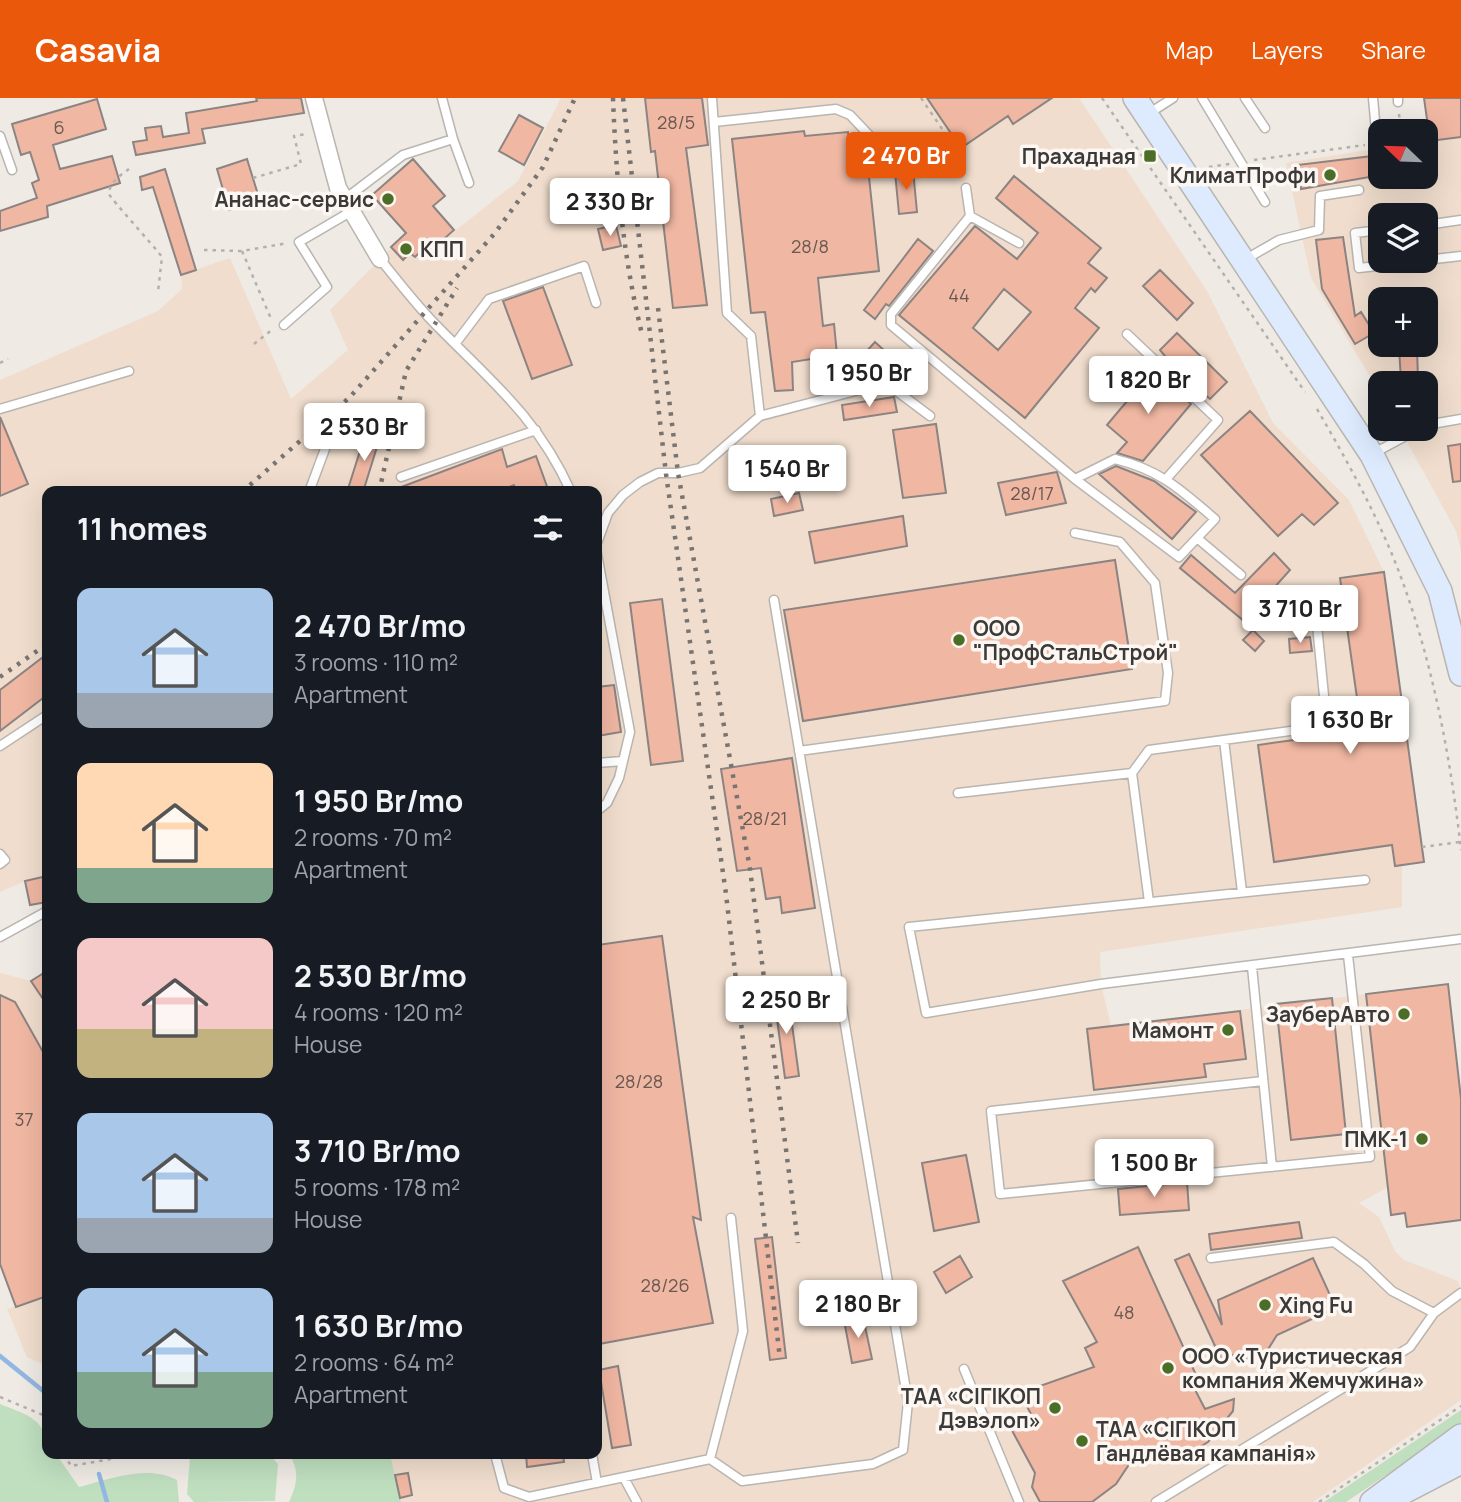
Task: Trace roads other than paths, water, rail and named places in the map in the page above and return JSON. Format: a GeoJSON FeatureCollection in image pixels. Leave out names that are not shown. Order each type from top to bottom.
{"type":"FeatureCollection","features":[{"type":"Feature","properties":{"kind":"street"},"geometry":{"type":"LineString","coordinates":[[314,98],[338,188],[380,259]]}},
{"type":"Feature","properties":{"kind":"street"},"geometry":{"type":"LineString","coordinates":[[1140,107],[1372,455],[1440,591],[1461,674]]}},
{"type":"Feature","properties":{"kind":"street"},"geometry":{"type":"LineString","coordinates":[[1372,1502],[1461,1436]]}},
{"type":"Feature","properties":{"kind":"street"},"geometry":{"type":"LineString","coordinates":[[1384,1502],[1461,1462]]}},
{"type":"Feature","properties":{"kind":"lane"},"geometry":{"type":"LineString","coordinates":[[442,98],[469,183]]}},
{"type":"Feature","properties":{"kind":"lane"},"geometry":{"type":"LineString","coordinates":[[712,98],[727,313],[751,336],[760,416]]}},
{"type":"Feature","properties":{"kind":"lane"},"geometry":{"type":"LineString","coordinates":[[1140,107],[1173,98]]}},
{"type":"Feature","properties":{"kind":"lane"},"geometry":{"type":"LineString","coordinates":[[1202,98],[1265,202]]}},
{"type":"Feature","properties":{"kind":"lane"},"geometry":{"type":"LineString","coordinates":[[1245,98],[1265,128]]}},
{"type":"Feature","properties":{"kind":"lane"},"geometry":{"type":"LineString","coordinates":[[1373,98],[1375,119]]}},
{"type":"Feature","properties":{"kind":"lane"},"geometry":{"type":"LineString","coordinates":[[714,122],[836,109],[850,115],[888,155]]}},
{"type":"Feature","properties":{"kind":"lane"},"geometry":{"type":"LineString","coordinates":[[0,136],[12,170]]}},
{"type":"Feature","properties":{"kind":"lane"},"geometry":{"type":"LineString","coordinates":[[279,326],[327,287],[299,242],[348,205],[403,155],[453,139]]}},
{"type":"Feature","properties":{"kind":"lane"},"geometry":{"type":"LineString","coordinates":[[966,188],[970,216],[891,314],[891,325],[1075,479],[1179,557],[1215,519],[1167,478],[1145,466],[1115,459],[1075,479]]}},
{"type":"Feature","properties":{"kind":"lane"},"geometry":{"type":"LineString","coordinates":[[1244,261],[1279,240],[1319,230],[1320,196],[1359,190]]}},
{"type":"Feature","properties":{"kind":"lane"},"geometry":{"type":"LineString","coordinates":[[970,216],[1019,243]]}},
{"type":"Feature","properties":{"kind":"lane"},"geometry":{"type":"LineString","coordinates":[[1438,223],[1461,220]]}},
{"type":"Feature","properties":{"kind":"lane"},"geometry":{"type":"LineString","coordinates":[[1368,232],[1356,233],[1359,268],[1368,267]]}},
{"type":"Feature","properties":{"kind":"lane"},"geometry":{"type":"LineString","coordinates":[[1438,259],[1461,256]]}},
{"type":"Feature","properties":{"kind":"lane"},"geometry":{"type":"LineString","coordinates":[[380,259],[455,344],[522,410],[559,465],[568,486]]}},
{"type":"Feature","properties":{"kind":"lane"},"geometry":{"type":"LineString","coordinates":[[455,344],[489,299],[584,266],[596,303]]}},
{"type":"Feature","properties":{"kind":"lane"},"geometry":{"type":"LineString","coordinates":[[1126,334],[1218,420],[1167,478]]}},
{"type":"Feature","properties":{"kind":"lane"},"geometry":{"type":"LineString","coordinates":[[0,410],[129,371]]}},
{"type":"Feature","properties":{"kind":"lane"},"geometry":{"type":"LineString","coordinates":[[602,529],[608,513],[623,495],[658,473],[678,473],[699,468],[760,416],[886,383],[930,415]]}},
{"type":"Feature","properties":{"kind":"lane"},"geometry":{"type":"LineString","coordinates":[[1438,423],[1461,419]]}},
{"type":"Feature","properties":{"kind":"lane"},"geometry":{"type":"LineString","coordinates":[[401,477],[536,430]]}},
{"type":"Feature","properties":{"kind":"lane"},"geometry":{"type":"LineString","coordinates":[[311,486],[329,438]]}},
{"type":"Feature","properties":{"kind":"lane"},"geometry":{"type":"LineString","coordinates":[[1372,455],[1397,441]]}},
{"type":"Feature","properties":{"kind":"lane"},"geometry":{"type":"LineString","coordinates":[[799,751],[1165,701],[1168,673],[1155,583],[1120,542],[1075,533]]}},
{"type":"Feature","properties":{"kind":"lane"},"geometry":{"type":"LineString","coordinates":[[1197,538],[1241,575]]}},
{"type":"Feature","properties":{"kind":"lane"},"geometry":{"type":"LineString","coordinates":[[602,581],[630,732],[623,761],[607,803],[602,807]]}},
{"type":"Feature","properties":{"kind":"lane"},"geometry":{"type":"LineString","coordinates":[[496,1459],[504,1488],[529,1497],[549,1498],[597,1483],[710,1459],[742,1481],[873,1464],[903,1450],[908,1402],[774,600]]}},
{"type":"Feature","properties":{"kind":"lane"},"geometry":{"type":"LineString","coordinates":[[1149,902],[1132,773],[1149,750],[1327,726],[1315,605]]}},
{"type":"Feature","properties":{"kind":"lane"},"geometry":{"type":"LineString","coordinates":[[0,746],[42,718]]}},
{"type":"Feature","properties":{"kind":"lane"},"geometry":{"type":"LineString","coordinates":[[1224,740],[1242,892]]}},
{"type":"Feature","properties":{"kind":"lane"},"geometry":{"type":"LineString","coordinates":[[602,763],[623,761]]}},
{"type":"Feature","properties":{"kind":"lane"},"geometry":{"type":"LineString","coordinates":[[958,793],[1132,773]]}},
{"type":"Feature","properties":{"kind":"lane"},"geometry":{"type":"LineString","coordinates":[[0,855],[5,860],[0,864]]}},
{"type":"Feature","properties":{"kind":"lane"},"geometry":{"type":"LineString","coordinates":[[1365,880],[909,927],[926,1013],[1101,984],[1461,939]]}},
{"type":"Feature","properties":{"kind":"lane"},"geometry":{"type":"LineString","coordinates":[[0,937],[42,914]]}},
{"type":"Feature","properties":{"kind":"lane"},"geometry":{"type":"LineString","coordinates":[[1263,1081],[991,1111],[1000,1194],[1370,1157],[1348,954]]}},
{"type":"Feature","properties":{"kind":"lane"},"geometry":{"type":"LineString","coordinates":[[1252,967],[1272,1167]]}},
{"type":"Feature","properties":{"kind":"lane"},"geometry":{"type":"LineString","coordinates":[[710,1459],[743,1331],[731,1218]]}},
{"type":"Feature","properties":{"kind":"lane"},"geometry":{"type":"LineString","coordinates":[[1211,1258],[1334,1242],[1364,1264],[1392,1291],[1434,1313]]}},
{"type":"Feature","properties":{"kind":"lane"},"geometry":{"type":"LineString","coordinates":[[1156,1502],[1410,1347],[1434,1313],[1461,1293]]}},
{"type":"Feature","properties":{"kind":"lane"},"geometry":{"type":"LineString","coordinates":[[964,1368],[1018,1502]]}},
{"type":"Feature","properties":{"kind":"lane"},"geometry":{"type":"LineString","coordinates":[[593,1459],[597,1483]]}},
{"type":"Feature","properties":{"kind":"lane"},"geometry":{"type":"LineString","coordinates":[[624,1478],[637,1502]]}},
{"type":"Feature","properties":{"kind":"waterway"},"geometry":{"type":"LineString","coordinates":[[0,1356],[42,1390]]}},
{"type":"Feature","properties":{"kind":"waterway"},"geometry":{"type":"LineString","coordinates":[[99,1474],[107,1502]]}},
{"type":"Feature","properties":{"kind":"railway"},"geometry":{"type":"LineString","coordinates":[[249,486],[350,397],[495,233],[543,167],[575,98]]}},
{"type":"Feature","properties":{"kind":"railway"},"geometry":{"type":"LineString","coordinates":[[613,98],[622,217],[642,334]]}},
{"type":"Feature","properties":{"kind":"railway"},"geometry":{"type":"LineString","coordinates":[[623,98],[666,474],[726,894],[780,1359]]}},
{"type":"Feature","properties":{"kind":"railway"},"geometry":{"type":"LineString","coordinates":[[380,486],[406,371],[457,288]]}},
{"type":"Feature","properties":{"kind":"railway"},"geometry":{"type":"LineString","coordinates":[[658,308],[678,473],[750,869],[798,1243]]}},
{"type":"Feature","properties":{"kind":"railway"},"geometry":{"type":"LineString","coordinates":[[0,677],[42,648]]}},
{"type":"Feature","properties":{"kind":"place","name":"Прахадная"},"geometry":{"type":"Point","coordinates":[1150,156]}},
{"type":"Feature","properties":{"kind":"place","name":"КлиматПрофи"},"geometry":{"type":"Point","coordinates":[1330,175]}},
{"type":"Feature","properties":{"kind":"place","name":"Ананас-сервис"},"geometry":{"type":"Point","coordinates":[388,199]}},
{"type":"Feature","properties":{"kind":"place","name":"КПП"},"geometry":{"type":"Point","coordinates":[406,249]}},
{"type":"Feature","properties":{"kind":"place","name":"ООО \"ПрофСтальСтрой\""},"geometry":{"type":"Point","coordinates":[959,640]}},
{"type":"Feature","properties":{"kind":"place","name":"ЗауберАвто"},"geometry":{"type":"Point","coordinates":[1404,1014]}},
{"type":"Feature","properties":{"kind":"place","name":"Мамонт"},"geometry":{"type":"Point","coordinates":[1228,1030]}},
{"type":"Feature","properties":{"kind":"place","name":"ПМК-1"},"geometry":{"type":"Point","coordinates":[1422,1139]}},
{"type":"Feature","properties":{"kind":"place","name":"Xing Fu"},"geometry":{"type":"Point","coordinates":[1265,1305]}},
{"type":"Feature","properties":{"kind":"place","name":"ООО «Туристическая компания Жемчужина»"},"geometry":{"type":"Point","coordinates":[1168,1368]}},
{"type":"Feature","properties":{"kind":"place","name":"ТАА «СІГІКОП Дэвэлоп»"},"geometry":{"type":"Point","coordinates":[1055,1408]}},
{"type":"Feature","properties":{"kind":"place","name":"ТАА «СІГІКОП Гандлёвая кампанія»"},"geometry":{"type":"Point","coordinates":[1082,1441]}}]}
